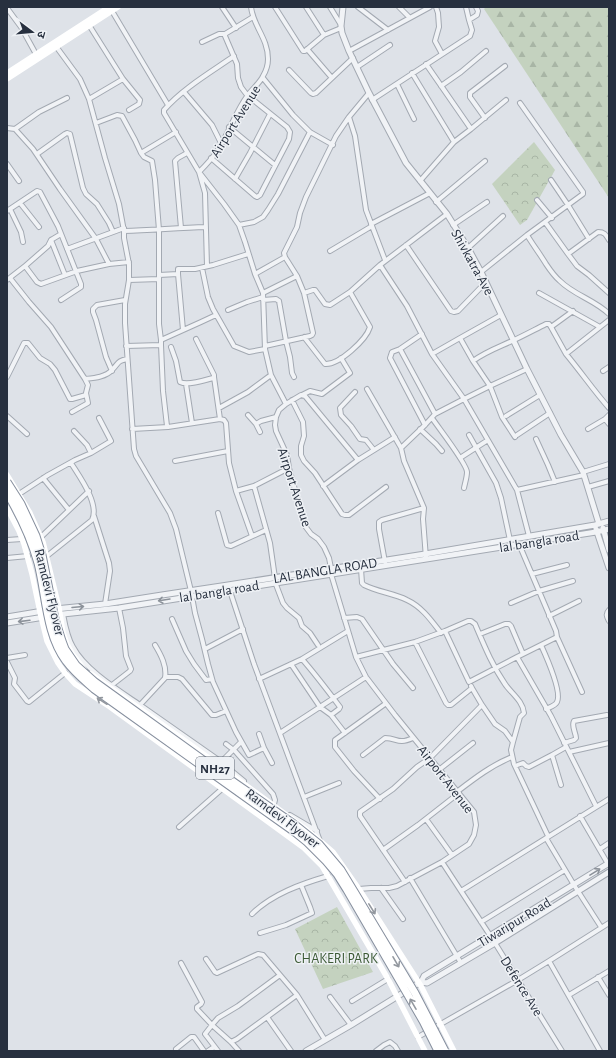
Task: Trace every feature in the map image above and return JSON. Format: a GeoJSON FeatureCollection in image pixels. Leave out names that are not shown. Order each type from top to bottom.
{"type":"FeatureCollection","features":[{"type":"Feature","properties":{"kind":"highway","name":"Ramdevi Flyover"},"geometry":{"type":"LineString","coordinates":[[7,482],[21,504],[36,536],[42,555],[58,631],[65,649],[73,660],[85,674],[95,682],[294,824],[319,844],[341,870],[419,1000],[445,1051]]}},
{"type":"Feature","properties":{"kind":"highway","name":"Ramdevi Flyover"},"geometry":{"type":"LineString","coordinates":[[7,493],[31,540],[38,563],[57,646],[74,672],[94,689],[296,833],[326,861],[337,874],[350,896],[423,1021],[438,1051]]}},
{"type":"Feature","properties":{"kind":"main road"},"geometry":{"type":"LineString","coordinates":[[7,79],[55,45],[111,9],[118,7]]}},
{"type":"Feature","properties":{"kind":"main road"},"geometry":{"type":"LineString","coordinates":[[55,45],[89,26],[111,9]]}},
{"type":"Feature","properties":{"kind":"main road"},"geometry":{"type":"LineString","coordinates":[[7,73],[37,57]]}},
{"type":"Feature","properties":{"kind":"main road"},"geometry":{"type":"LineString","coordinates":[[7,475],[30,513],[41,537],[61,615],[63,633],[73,655],[84,669],[204,754],[311,833],[333,852],[423,983],[454,1051]]}},
{"type":"Feature","properties":{"kind":"main road"},"geometry":{"type":"LineString","coordinates":[[7,508],[22,539],[28,556],[47,641],[65,673],[75,684],[110,707],[304,848],[322,866],[388,979],[425,1051]]}},
{"type":"Feature","properties":{"kind":"street"},"geometry":{"type":"LineString","coordinates":[[222,7],[236,28]]}},
{"type":"Feature","properties":{"kind":"street","name":"Airport Avenue"},"geometry":{"type":"LineString","coordinates":[[199,172],[217,152],[247,95],[263,78],[267,65],[267,54],[263,36],[253,17],[251,7]]}},
{"type":"Feature","properties":{"kind":"street"},"geometry":{"type":"LineString","coordinates":[[275,7],[303,51],[307,50],[332,78]]}},
{"type":"Feature","properties":{"kind":"street"},"geometry":{"type":"LineString","coordinates":[[306,7],[324,35]]}},
{"type":"Feature","properties":{"kind":"street"},"geometry":{"type":"LineString","coordinates":[[307,50],[324,35],[341,26],[330,7]]}},
{"type":"Feature","properties":{"kind":"street","name":"Shivkatra Ave"},"geometry":{"type":"LineString","coordinates":[[343,7],[341,26],[342,33],[372,100],[406,163],[447,214],[468,248],[486,282],[540,395],[561,435],[584,473],[599,524],[596,532],[609,568]]}},
{"type":"Feature","properties":{"kind":"street"},"geometry":{"type":"LineString","coordinates":[[358,7],[388,30]]}},
{"type":"Feature","properties":{"kind":"street"},"geometry":{"type":"LineString","coordinates":[[399,7],[410,17]]}},
{"type":"Feature","properties":{"kind":"street"},"geometry":{"type":"LineString","coordinates":[[349,51],[430,7]]}},
{"type":"Feature","properties":{"kind":"street"},"geometry":{"type":"LineString","coordinates":[[436,7],[439,27],[436,41],[442,54]]}},
{"type":"Feature","properties":{"kind":"street"},"geometry":{"type":"LineString","coordinates":[[372,100],[470,36],[472,30],[466,7]]}},
{"type":"Feature","properties":{"kind":"street"},"geometry":{"type":"LineString","coordinates":[[469,20],[477,15],[478,11],[476,7]]}},
{"type":"Feature","properties":{"kind":"street"},"geometry":{"type":"LineString","coordinates":[[7,8],[37,57]]}},
{"type":"Feature","properties":{"kind":"street"},"geometry":{"type":"LineString","coordinates":[[111,9],[168,105]]}},
{"type":"Feature","properties":{"kind":"street"},"geometry":{"type":"LineString","coordinates":[[202,42],[219,34],[225,34],[253,17]]}},
{"type":"Feature","properties":{"kind":"street"},"geometry":{"type":"LineString","coordinates":[[89,26],[123,80],[140,100],[139,104],[129,110]]}},
{"type":"Feature","properties":{"kind":"street"},"geometry":{"type":"LineString","coordinates":[[212,158],[257,197],[260,195],[289,139],[290,132],[287,127],[247,95],[239,84],[237,64],[225,34]]}},
{"type":"Feature","properties":{"kind":"street"},"geometry":{"type":"LineString","coordinates":[[55,45],[80,80],[90,99],[105,158],[119,204],[129,262],[129,280],[125,300],[125,323],[132,429],[136,456],[170,513],[176,529],[212,679],[226,711],[249,755],[264,748]]}},
{"type":"Feature","properties":{"kind":"street"},"geometry":{"type":"LineString","coordinates":[[357,67],[390,45]]}},
{"type":"Feature","properties":{"kind":"street"},"geometry":{"type":"LineString","coordinates":[[441,86],[465,69],[486,51]]}},
{"type":"Feature","properties":{"kind":"street"},"geometry":{"type":"LineString","coordinates":[[234,56],[184,92],[168,105],[164,112],[199,172],[239,225],[263,297],[265,347],[271,375],[286,404]]}},
{"type":"Feature","properties":{"kind":"street"},"geometry":{"type":"LineString","coordinates":[[289,70],[313,94],[316,93],[353,58]]}},
{"type":"Feature","properties":{"kind":"street"},"geometry":{"type":"LineString","coordinates":[[426,64],[471,130]]}},
{"type":"Feature","properties":{"kind":"street"},"geometry":{"type":"LineString","coordinates":[[485,118],[470,97],[470,94],[505,66]]}},
{"type":"Feature","properties":{"kind":"street"},"geometry":{"type":"LineString","coordinates":[[412,73],[454,142]]}},
{"type":"Feature","properties":{"kind":"street"},"geometry":{"type":"LineString","coordinates":[[263,78],[293,115],[310,132],[333,145]]}},
{"type":"Feature","properties":{"kind":"street"},"geometry":{"type":"LineString","coordinates":[[90,99],[123,80]]}},
{"type":"Feature","properties":{"kind":"street"},"geometry":{"type":"LineString","coordinates":[[397,84],[414,118]]}},
{"type":"Feature","properties":{"kind":"street"},"geometry":{"type":"LineString","coordinates":[[184,92],[212,125],[222,143]]}},
{"type":"Feature","properties":{"kind":"street"},"geometry":{"type":"LineString","coordinates":[[202,268],[206,291],[210,303],[234,346],[249,352],[312,335],[313,333],[304,293],[285,258],[284,253],[297,227],[306,197],[333,145],[336,136],[349,117],[369,93]]}},
{"type":"Feature","properties":{"kind":"street"},"geometry":{"type":"LineString","coordinates":[[15,130],[39,112],[66,98]]}},
{"type":"Feature","properties":{"kind":"street"},"geometry":{"type":"LineString","coordinates":[[420,181],[454,142],[471,130],[506,100]]}},
{"type":"Feature","properties":{"kind":"street"},"geometry":{"type":"LineString","coordinates":[[480,272],[526,235],[583,195],[583,192],[520,103]]}},
{"type":"Feature","properties":{"kind":"street"},"geometry":{"type":"LineString","coordinates":[[235,179],[270,114]]}},
{"type":"Feature","properties":{"kind":"street"},"geometry":{"type":"LineString","coordinates":[[96,123],[117,115],[122,116],[141,153],[152,162],[153,166],[158,230],[159,324],[163,390],[166,424],[168,427]]}},
{"type":"Feature","properties":{"kind":"street"},"geometry":{"type":"LineString","coordinates":[[349,117],[355,136],[365,206],[386,260]]}},
{"type":"Feature","properties":{"kind":"street"},"geometry":{"type":"LineString","coordinates":[[229,127],[275,165]]}},
{"type":"Feature","properties":{"kind":"street"},"geometry":{"type":"LineString","coordinates":[[7,128],[15,130],[37,154],[96,239],[109,264]]}},
{"type":"Feature","properties":{"kind":"street"},"geometry":{"type":"LineString","coordinates":[[141,153],[176,132]]}},
{"type":"Feature","properties":{"kind":"street"},"geometry":{"type":"LineString","coordinates":[[239,225],[254,222],[263,217],[278,194],[310,132]]}},
{"type":"Feature","properties":{"kind":"street"},"geometry":{"type":"LineString","coordinates":[[37,154],[65,134],[70,134],[83,188],[86,194],[97,204],[113,232]]}},
{"type":"Feature","properties":{"kind":"street"},"geometry":{"type":"LineString","coordinates":[[181,228],[175,161],[187,153]]}},
{"type":"Feature","properties":{"kind":"street"},"geometry":{"type":"LineString","coordinates":[[436,202],[485,161]]}},
{"type":"Feature","properties":{"kind":"street"},"geometry":{"type":"LineString","coordinates":[[7,164],[9,170],[20,180]]}},
{"type":"Feature","properties":{"kind":"street"},"geometry":{"type":"LineString","coordinates":[[199,172],[205,193],[208,266]]}},
{"type":"Feature","properties":{"kind":"street"},"geometry":{"type":"LineString","coordinates":[[551,180],[589,239]]}},
{"type":"Feature","properties":{"kind":"street"},"geometry":{"type":"LineString","coordinates":[[23,242],[21,232],[8,210],[39,191],[55,220],[81,284],[81,287],[61,300]]}},
{"type":"Feature","properties":{"kind":"street"},"geometry":{"type":"LineString","coordinates":[[330,251],[372,225],[430,193]]}},
{"type":"Feature","properties":{"kind":"street"},"geometry":{"type":"LineString","coordinates":[[538,200],[552,218]]}},
{"type":"Feature","properties":{"kind":"street"},"geometry":{"type":"LineString","coordinates":[[20,202],[39,227]]}},
{"type":"Feature","properties":{"kind":"street"},"geometry":{"type":"LineString","coordinates":[[453,225],[487,202]]}},
{"type":"Feature","properties":{"kind":"street"},"geometry":{"type":"LineString","coordinates":[[304,293],[315,290],[325,304],[330,305],[350,292],[386,260],[447,214]]}},
{"type":"Feature","properties":{"kind":"street"},"geometry":{"type":"LineString","coordinates":[[468,248],[503,216]]}},
{"type":"Feature","properties":{"kind":"street"},"geometry":{"type":"LineString","coordinates":[[545,222],[577,266],[609,293]]}},
{"type":"Feature","properties":{"kind":"street"},"geometry":{"type":"LineString","coordinates":[[67,249],[113,232],[124,230],[158,230],[206,227]]}},
{"type":"Feature","properties":{"kind":"street"},"geometry":{"type":"LineString","coordinates":[[568,254],[598,232],[605,234],[609,240]]}},
{"type":"Feature","properties":{"kind":"street"},"geometry":{"type":"LineString","coordinates":[[61,234],[51,240],[48,246],[8,279],[51,327],[62,342],[88,385],[86,395],[88,403],[72,412]]}},
{"type":"Feature","properties":{"kind":"street"},"geometry":{"type":"LineString","coordinates":[[526,235],[560,281],[574,292],[596,304],[609,314]]}},
{"type":"Feature","properties":{"kind":"street"},"geometry":{"type":"LineString","coordinates":[[51,240],[65,275]]}},
{"type":"Feature","properties":{"kind":"street"},"geometry":{"type":"LineString","coordinates":[[406,245],[451,310],[454,312],[458,311],[486,282]]}},
{"type":"Feature","properties":{"kind":"street"},"geometry":{"type":"LineString","coordinates":[[183,330],[178,274],[179,269],[202,268],[248,254]]}},
{"type":"Feature","properties":{"kind":"street"},"geometry":{"type":"LineString","coordinates":[[255,274],[285,258]]}},
{"type":"Feature","properties":{"kind":"street"},"geometry":{"type":"LineString","coordinates":[[24,267],[26,267],[40,284],[76,271],[109,264],[129,262]]}},
{"type":"Feature","properties":{"kind":"street"},"geometry":{"type":"LineString","coordinates":[[380,265],[407,306],[432,354],[464,399],[517,490],[529,536]]}},
{"type":"Feature","properties":{"kind":"street"},"geometry":{"type":"LineString","coordinates":[[129,280],[178,274]]}},
{"type":"Feature","properties":{"kind":"street"},"geometry":{"type":"LineString","coordinates":[[228,310],[263,297],[296,276]]}},
{"type":"Feature","properties":{"kind":"street"},"geometry":{"type":"LineString","coordinates":[[304,337],[325,364],[329,364],[341,358],[355,348],[369,331],[370,326],[350,292]]}},
{"type":"Feature","properties":{"kind":"street"},"geometry":{"type":"LineString","coordinates":[[539,293],[600,327]]}},
{"type":"Feature","properties":{"kind":"street"},"geometry":{"type":"LineString","coordinates":[[263,297],[278,299],[294,377]]}},
{"type":"Feature","properties":{"kind":"street"},"geometry":{"type":"LineString","coordinates":[[112,371],[106,357],[93,309],[97,305],[125,300]]}},
{"type":"Feature","properties":{"kind":"street"},"geometry":{"type":"LineString","coordinates":[[551,327],[573,311]]}},
{"type":"Feature","properties":{"kind":"street"},"geometry":{"type":"LineString","coordinates":[[126,346],[161,343],[183,330],[216,315]]}},
{"type":"Feature","properties":{"kind":"street"},"geometry":{"type":"LineString","coordinates":[[432,354],[501,315]]}},
{"type":"Feature","properties":{"kind":"street"},"geometry":{"type":"LineString","coordinates":[[566,354],[609,320]]}},
{"type":"Feature","properties":{"kind":"street"},"geometry":{"type":"LineString","coordinates":[[473,361],[496,348],[546,324],[549,324],[566,354],[609,408]]}},
{"type":"Feature","properties":{"kind":"street"},"geometry":{"type":"LineString","coordinates":[[422,334],[400,349],[392,352],[390,358],[425,425]]}},
{"type":"Feature","properties":{"kind":"street"},"geometry":{"type":"LineString","coordinates":[[460,338],[490,386],[502,417],[516,436],[550,413]]}},
{"type":"Feature","properties":{"kind":"street"},"geometry":{"type":"LineString","coordinates":[[196,339],[213,371],[220,419]]}},
{"type":"Feature","properties":{"kind":"street"},"geometry":{"type":"LineString","coordinates":[[7,376],[24,343],[28,343],[40,358],[50,364],[55,370],[70,399],[86,395]]}},
{"type":"Feature","properties":{"kind":"street"},"geometry":{"type":"LineString","coordinates":[[171,347],[176,361],[180,382],[186,384],[214,377]]}},
{"type":"Feature","properties":{"kind":"street"},"geometry":{"type":"LineString","coordinates":[[400,349],[435,414]]}},
{"type":"Feature","properties":{"kind":"street"},"geometry":{"type":"LineString","coordinates":[[256,424],[276,417],[279,410],[301,395],[310,391],[322,394],[350,373],[341,358]]}},
{"type":"Feature","properties":{"kind":"street"},"geometry":{"type":"LineString","coordinates":[[85,379],[98,377],[112,371],[118,362],[127,359]]}},
{"type":"Feature","properties":{"kind":"street"},"geometry":{"type":"LineString","coordinates":[[603,372],[609,367]]}},
{"type":"Feature","properties":{"kind":"street"},"geometry":{"type":"LineString","coordinates":[[401,448],[435,414],[527,369]]}},
{"type":"Feature","properties":{"kind":"street"},"geometry":{"type":"LineString","coordinates":[[219,408],[248,392],[271,375]]}},
{"type":"Feature","properties":{"kind":"street"},"geometry":{"type":"LineString","coordinates":[[186,384],[192,423]]}},
{"type":"Feature","properties":{"kind":"street"},"geometry":{"type":"LineString","coordinates":[[367,389],[401,448],[404,461],[424,508],[423,519],[426,556]]}},
{"type":"Feature","properties":{"kind":"street"},"geometry":{"type":"LineString","coordinates":[[355,392],[340,408],[340,415],[351,426],[360,439],[366,440],[374,450]]}},
{"type":"Feature","properties":{"kind":"street"},"geometry":{"type":"LineString","coordinates":[[301,395],[304,396],[358,460]]}},
{"type":"Feature","properties":{"kind":"street"},"geometry":{"type":"LineString","coordinates":[[506,416],[540,395]]}},
{"type":"Feature","properties":{"kind":"street"},"geometry":{"type":"LineString","coordinates":[[292,400],[303,422],[304,436],[301,446],[301,455],[304,461],[315,473],[342,514],[348,515],[386,487]]}},
{"type":"Feature","properties":{"kind":"street"},"geometry":{"type":"LineString","coordinates":[[248,415],[256,424],[260,432]]}},
{"type":"Feature","properties":{"kind":"street"},"geometry":{"type":"LineString","coordinates":[[588,429],[609,415]]}},
{"type":"Feature","properties":{"kind":"street"},"geometry":{"type":"LineString","coordinates":[[7,416],[27,434]]}},
{"type":"Feature","properties":{"kind":"street","name":"Airport Avenue"},"geometry":{"type":"LineString","coordinates":[[276,417],[276,432],[287,455],[289,468],[305,526],[311,534],[318,539],[327,553],[356,657],[366,677],[385,704],[474,812],[476,825],[474,835],[469,844],[442,862],[397,886],[389,888],[359,889]]}},
{"type":"Feature","properties":{"kind":"street"},"geometry":{"type":"LineString","coordinates":[[19,494],[43,478],[91,454],[110,441],[99,418]]}},
{"type":"Feature","properties":{"kind":"street"},"geometry":{"type":"LineString","coordinates":[[432,418],[467,469],[464,488]]}},
{"type":"Feature","properties":{"kind":"street"},"geometry":{"type":"LineString","coordinates":[[132,429],[168,427],[220,419],[224,420],[230,463],[236,491],[252,536]]}},
{"type":"Feature","properties":{"kind":"street"},"geometry":{"type":"LineString","coordinates":[[605,419],[609,424]]}},
{"type":"Feature","properties":{"kind":"street"},"geometry":{"type":"LineString","coordinates":[[420,429],[442,451]]}},
{"type":"Feature","properties":{"kind":"street"},"geometry":{"type":"LineString","coordinates":[[74,431],[87,445],[91,454]]}},
{"type":"Feature","properties":{"kind":"street"},"geometry":{"type":"LineString","coordinates":[[469,435],[496,483],[511,542]]}},
{"type":"Feature","properties":{"kind":"street"},"geometry":{"type":"LineString","coordinates":[[323,486],[358,460],[395,437]]}},
{"type":"Feature","properties":{"kind":"street"},"geometry":{"type":"LineString","coordinates":[[536,439],[555,482]]}},
{"type":"Feature","properties":{"kind":"street"},"geometry":{"type":"LineString","coordinates":[[460,458],[488,440]]}},
{"type":"Feature","properties":{"kind":"street"},"geometry":{"type":"LineString","coordinates":[[175,461],[228,450]]}},
{"type":"Feature","properties":{"kind":"street"},"geometry":{"type":"LineString","coordinates":[[71,463],[87,487],[93,505],[94,516],[109,564],[110,571],[105,604]]}},
{"type":"Feature","properties":{"kind":"street"},"geometry":{"type":"LineString","coordinates":[[517,490],[555,482],[609,464]]}},
{"type":"Feature","properties":{"kind":"street"},"geometry":{"type":"LineString","coordinates":[[236,491],[254,486],[289,468]]}},
{"type":"Feature","properties":{"kind":"street"},"geometry":{"type":"LineString","coordinates":[[43,478],[69,510]]}},
{"type":"Feature","properties":{"kind":"street"},"geometry":{"type":"LineString","coordinates":[[588,487],[609,481]]}},
{"type":"Feature","properties":{"kind":"street"},"geometry":{"type":"LineString","coordinates":[[254,486],[270,543],[275,580],[283,603],[286,608],[299,618],[302,626],[310,633],[318,645]]}},
{"type":"Feature","properties":{"kind":"street"},"geometry":{"type":"LineString","coordinates":[[41,537],[88,491]]}},
{"type":"Feature","properties":{"kind":"street"},"geometry":{"type":"LineString","coordinates":[[385,563],[379,522],[424,508]]}},
{"type":"Feature","properties":{"kind":"street"},"geometry":{"type":"LineString","coordinates":[[218,513],[226,546],[231,546],[266,530]]}},
{"type":"Feature","properties":{"kind":"street"},"geometry":{"type":"LineString","coordinates":[[47,556],[92,520],[94,516]]}},
{"type":"Feature","properties":{"kind":"street","name":"LAL BANGLA ROAD"},"geometry":{"type":"LineString","coordinates":[[511,542],[529,536],[609,521]]}},
{"type":"Feature","properties":{"kind":"street"},"geometry":{"type":"LineString","coordinates":[[599,524],[603,530],[609,550]]}},
{"type":"Feature","properties":{"kind":"street","name":"lal bangla road"},"geometry":{"type":"LineString","coordinates":[[8,623],[119,608],[192,593],[511,542],[519,544],[609,529]]}},
{"type":"Feature","properties":{"kind":"street"},"geometry":{"type":"LineString","coordinates":[[7,540],[22,539]]}},
{"type":"Feature","properties":{"kind":"street"},"geometry":{"type":"LineString","coordinates":[[519,544],[557,637],[582,692]]}},
{"type":"Feature","properties":{"kind":"street"},"geometry":{"type":"LineString","coordinates":[[7,558],[28,556]]}},
{"type":"Feature","properties":{"kind":"street"},"geometry":{"type":"LineString","coordinates":[[532,574],[568,565]]}},
{"type":"Feature","properties":{"kind":"street"},"geometry":{"type":"LineString","coordinates":[[360,567],[362,583],[364,585],[407,600],[419,608],[443,632],[482,705],[495,724],[502,728],[513,742]]}},
{"type":"Feature","properties":{"kind":"street"},"geometry":{"type":"LineString","coordinates":[[510,603],[539,591],[572,581]]}},
{"type":"Feature","properties":{"kind":"street"},"geometry":{"type":"LineString","coordinates":[[229,588],[259,679],[321,841]]}},
{"type":"Feature","properties":{"kind":"street","name":"LAL BANGLA ROAD"},"geometry":{"type":"LineString","coordinates":[[8,617],[59,608],[192,593]]}},
{"type":"Feature","properties":{"kind":"street"},"geometry":{"type":"LineString","coordinates":[[549,616],[579,601]]}},
{"type":"Feature","properties":{"kind":"street"},"geometry":{"type":"LineString","coordinates":[[112,685],[131,669],[126,656],[119,608]]}},
{"type":"Feature","properties":{"kind":"street"},"geometry":{"type":"LineString","coordinates":[[609,610],[606,615],[609,621]]}},
{"type":"Feature","properties":{"kind":"street"},"geometry":{"type":"LineString","coordinates":[[61,615],[73,647],[92,670],[221,762],[274,804],[317,831]]}},
{"type":"Feature","properties":{"kind":"street"},"geometry":{"type":"LineString","coordinates":[[8,617],[8,623]]}},
{"type":"Feature","properties":{"kind":"street"},"geometry":{"type":"LineString","coordinates":[[344,618],[357,617],[362,619],[393,664],[413,688]]}},
{"type":"Feature","properties":{"kind":"street"},"geometry":{"type":"LineString","coordinates":[[172,619],[186,651],[194,664],[206,680],[212,679]]}},
{"type":"Feature","properties":{"kind":"street"},"geometry":{"type":"LineString","coordinates":[[356,657],[415,642],[468,621],[475,624],[495,668],[506,686],[523,708],[524,712],[520,716],[511,750],[515,766],[547,837],[565,870],[601,928]]}},
{"type":"Feature","properties":{"kind":"street"},"geometry":{"type":"LineString","coordinates":[[480,634],[505,624],[509,624],[523,654]]}},
{"type":"Feature","properties":{"kind":"street"},"geometry":{"type":"LineString","coordinates":[[205,649],[243,629]]}},
{"type":"Feature","properties":{"kind":"street"},"geometry":{"type":"LineString","coordinates":[[259,679],[302,659],[348,631]]}},
{"type":"Feature","properties":{"kind":"street"},"geometry":{"type":"LineString","coordinates":[[469,682],[557,637]]}},
{"type":"Feature","properties":{"kind":"street"},"geometry":{"type":"LineString","coordinates":[[415,642],[448,705],[451,705],[472,688]]}},
{"type":"Feature","properties":{"kind":"street"},"geometry":{"type":"LineString","coordinates":[[140,705],[163,681],[166,674],[163,659],[155,645]]}},
{"type":"Feature","properties":{"kind":"street"},"geometry":{"type":"LineString","coordinates":[[541,645],[551,669],[558,696],[555,705],[546,709]]}},
{"type":"Feature","properties":{"kind":"street"},"geometry":{"type":"LineString","coordinates":[[7,658],[25,655]]}},
{"type":"Feature","properties":{"kind":"street"},"geometry":{"type":"LineString","coordinates":[[517,657],[569,752],[596,806]]}},
{"type":"Feature","properties":{"kind":"street"},"geometry":{"type":"LineString","coordinates":[[302,659],[319,678],[325,689],[340,708],[331,715]]}},
{"type":"Feature","properties":{"kind":"street"},"geometry":{"type":"LineString","coordinates":[[7,662],[15,678],[14,684],[29,702],[65,673]]}},
{"type":"Feature","properties":{"kind":"street"},"geometry":{"type":"LineString","coordinates":[[291,664],[320,707],[331,715],[345,733]]}},
{"type":"Feature","properties":{"kind":"street"},"geometry":{"type":"LineString","coordinates":[[165,677],[178,677],[182,679],[212,715],[226,711]]}},
{"type":"Feature","properties":{"kind":"street"},"geometry":{"type":"LineString","coordinates":[[280,733],[366,677]]}},
{"type":"Feature","properties":{"kind":"street"},"geometry":{"type":"LineString","coordinates":[[380,799],[354,772],[335,747],[335,740],[385,704]]}},
{"type":"Feature","properties":{"kind":"street"},"geometry":{"type":"LineString","coordinates":[[405,882],[360,816],[361,811],[380,799],[417,767],[430,758],[482,705]]}},
{"type":"Feature","properties":{"kind":"street"},"geometry":{"type":"LineString","coordinates":[[515,766],[523,762],[529,767],[552,755],[574,740],[576,738],[573,724],[574,721],[607,715]]}},
{"type":"Feature","properties":{"kind":"street"},"geometry":{"type":"LineString","coordinates":[[259,734],[272,763]]}},
{"type":"Feature","properties":{"kind":"street"},"geometry":{"type":"LineString","coordinates":[[363,755],[384,738],[401,742],[413,738]]}},
{"type":"Feature","properties":{"kind":"street"},"geometry":{"type":"LineString","coordinates":[[221,762],[241,742]]}},
{"type":"Feature","properties":{"kind":"street"},"geometry":{"type":"LineString","coordinates":[[440,770],[473,743]]}},
{"type":"Feature","properties":{"kind":"street"},"geometry":{"type":"LineString","coordinates":[[569,752],[609,743]]}},
{"type":"Feature","properties":{"kind":"street"},"geometry":{"type":"LineString","coordinates":[[226,744],[273,794],[275,800],[274,804]]}},
{"type":"Feature","properties":{"kind":"street"},"geometry":{"type":"LineString","coordinates":[[552,755],[561,785]]}},
{"type":"Feature","properties":{"kind":"street"},"geometry":{"type":"LineString","coordinates":[[383,850],[426,819],[475,777],[512,757]]}},
{"type":"Feature","properties":{"kind":"street"},"geometry":{"type":"LineString","coordinates":[[304,797],[339,783]]}},
{"type":"Feature","properties":{"kind":"street"},"geometry":{"type":"LineString","coordinates":[[179,827],[223,788]]}},
{"type":"Feature","properties":{"kind":"street"},"geometry":{"type":"LineString","coordinates":[[461,891],[609,799]]}},
{"type":"Feature","properties":{"kind":"street"},"geometry":{"type":"LineString","coordinates":[[580,816],[609,864]]}},
{"type":"Feature","properties":{"kind":"street"},"geometry":{"type":"LineString","coordinates":[[426,819],[452,855]]}},
{"type":"Feature","properties":{"kind":"street"},"geometry":{"type":"LineString","coordinates":[[600,849],[609,844]]}},
{"type":"Feature","properties":{"kind":"street","name":"Defence Ave"},"geometry":{"type":"LineString","coordinates":[[442,862],[495,943],[562,1051]]}},
{"type":"Feature","properties":{"kind":"street","name":"Tiwaripur Road"},"geometry":{"type":"LineString","coordinates":[[306,1051],[423,983],[424,976],[609,864]]}},
{"type":"Feature","properties":{"kind":"street"},"geometry":{"type":"LineString","coordinates":[[481,922],[565,870]]}},
{"type":"Feature","properties":{"kind":"street"},"geometry":{"type":"LineString","coordinates":[[423,983],[495,943],[609,872]]}},
{"type":"Feature","properties":{"kind":"street"},"geometry":{"type":"LineString","coordinates":[[252,914],[259,906],[281,893],[300,884],[328,876]]}},
{"type":"Feature","properties":{"kind":"street"},"geometry":{"type":"LineString","coordinates":[[410,878],[461,963]]}},
{"type":"Feature","properties":{"kind":"street"},"geometry":{"type":"LineString","coordinates":[[260,933],[286,925],[312,913],[300,884]]}},
{"type":"Feature","properties":{"kind":"street"},"geometry":{"type":"LineString","coordinates":[[381,888],[403,919]]}},
{"type":"Feature","properties":{"kind":"street"},"geometry":{"type":"LineString","coordinates":[[418,1037],[518,980],[609,923]]}},
{"type":"Feature","properties":{"kind":"street"},"geometry":{"type":"LineString","coordinates":[[206,959],[217,974],[258,954],[263,955],[297,995],[325,1040]]}},
{"type":"Feature","properties":{"kind":"street"},"geometry":{"type":"LineString","coordinates":[[549,961],[600,1051]]}},
{"type":"Feature","properties":{"kind":"street"},"geometry":{"type":"LineString","coordinates":[[181,963],[202,1002],[197,1009],[239,1051]]}},
{"type":"Feature","properties":{"kind":"street"},"geometry":{"type":"LineString","coordinates":[[569,995],[609,971]]}},
{"type":"Feature","properties":{"kind":"street"},"geometry":{"type":"LineString","coordinates":[[218,1051],[205,1034],[212,1025],[218,1018],[238,1006],[280,975]]}},
{"type":"Feature","properties":{"kind":"street"},"geometry":{"type":"LineString","coordinates":[[598,977],[609,995]]}},
{"type":"Feature","properties":{"kind":"street"},"geometry":{"type":"LineString","coordinates":[[352,1001],[388,979]]}},
{"type":"Feature","properties":{"kind":"street"},"geometry":{"type":"LineString","coordinates":[[231,1042],[297,995]]}},
{"type":"Feature","properties":{"kind":"street"},"geometry":{"type":"LineString","coordinates":[[330,997],[351,1026]]}},
{"type":"Feature","properties":{"kind":"street"},"geometry":{"type":"LineString","coordinates":[[267,1017],[291,1051]]}},
{"type":"Feature","properties":{"kind":"street"},"geometry":{"type":"LineString","coordinates":[[176,1049],[191,1037],[194,1037],[204,1051]]}},
{"type":"Feature","properties":{"kind":"street"},"geometry":{"type":"LineString","coordinates":[[376,1051],[390,1042],[398,1051]]}},
{"type":"Feature","properties":{"kind":"street"},"geometry":{"type":"LineString","coordinates":[[208,1051],[214,1047]]}},
{"type":"Feature","properties":{"kind":"green space"},"geometry":{"type":"Polygon","coordinates":[[[486,7],[609,7],[609,198],[484,9],[486,7]]]}},
{"type":"Feature","properties":{"kind":"green space"},"geometry":{"type":"Polygon","coordinates":[[[534,142],[555,170],[527,220],[520,225],[492,184],[534,142]]]}},
{"type":"Feature","properties":{"kind":"green space","name":"CHAKERI PARK"},"geometry":{"type":"Polygon","coordinates":[[[337,907],[373,972],[323,989],[295,929],[337,907]]]}}]}
